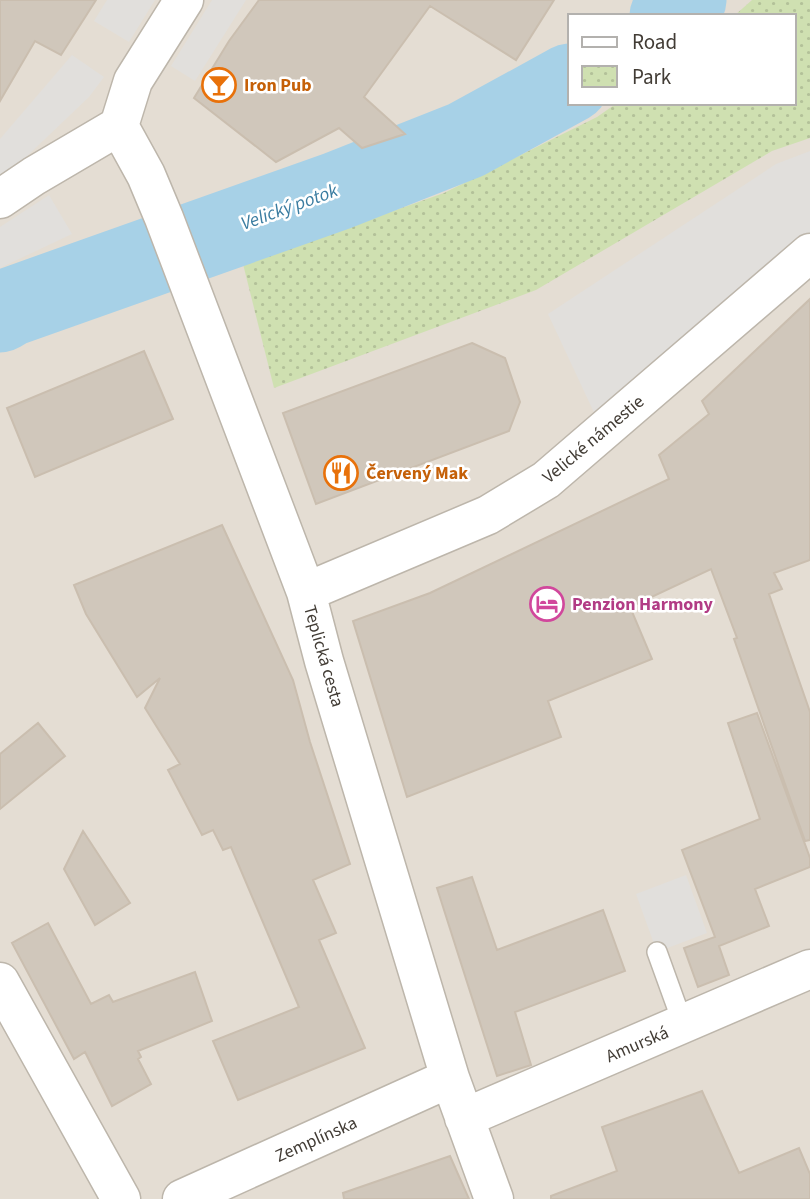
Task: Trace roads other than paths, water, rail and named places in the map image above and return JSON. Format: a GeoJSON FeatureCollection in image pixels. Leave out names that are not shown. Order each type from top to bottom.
{"type":"FeatureCollection","features":[{"type":"Feature","properties":{"kind":"street"},"geometry":{"type":"LineString","coordinates":[[0,200],[34,176],[119,126],[133,81],[184,0]]}},
{"type":"Feature","properties":{"kind":"street","name":"Teplická cesta"},"geometry":{"type":"LineString","coordinates":[[119,126],[146,175],[164,218],[306,592],[328,674],[450,1078],[494,1199]]}},
{"type":"Feature","properties":{"kind":"street","name":"Velické námestie"},"geometry":{"type":"LineString","coordinates":[[306,592],[488,515],[546,480],[810,253]]}},
{"type":"Feature","properties":{"kind":"street","name":"Amurská"},"geometry":{"type":"LineString","coordinates":[[464,1118],[810,969]]}},
{"type":"Feature","properties":{"kind":"street"},"geometry":{"type":"LineString","coordinates":[[0,982],[121,1199]]}},
{"type":"Feature","properties":{"kind":"street","name":"Zemplínska"},"geometry":{"type":"LineString","coordinates":[[182,1199],[450,1078]]}},
{"type":"Feature","properties":{"kind":"lane"},"geometry":{"type":"LineString","coordinates":[[657,951],[683,1024]]}},
{"type":"Feature","properties":{"kind":"waterway","name":"Velický potok"},"geometry":{"type":"LineString","coordinates":[[671,14],[687,0]]}},
{"type":"Feature","properties":{"kind":"waterway","name":"Velický potok"},"geometry":{"type":"LineString","coordinates":[[0,313],[10,307],[337,191],[466,140],[568,84]]}},
{"type":"Feature","properties":{"kind":"place","name":"Iron Pub"},"geometry":{"type":"Point","coordinates":[219,85]}},
{"type":"Feature","properties":{"kind":"place","name":"Červený Mak"},"geometry":{"type":"Point","coordinates":[341,473]}},
{"type":"Feature","properties":{"kind":"place","name":"Penzion Harmony"},"geometry":{"type":"Point","coordinates":[547,604]}}]}
